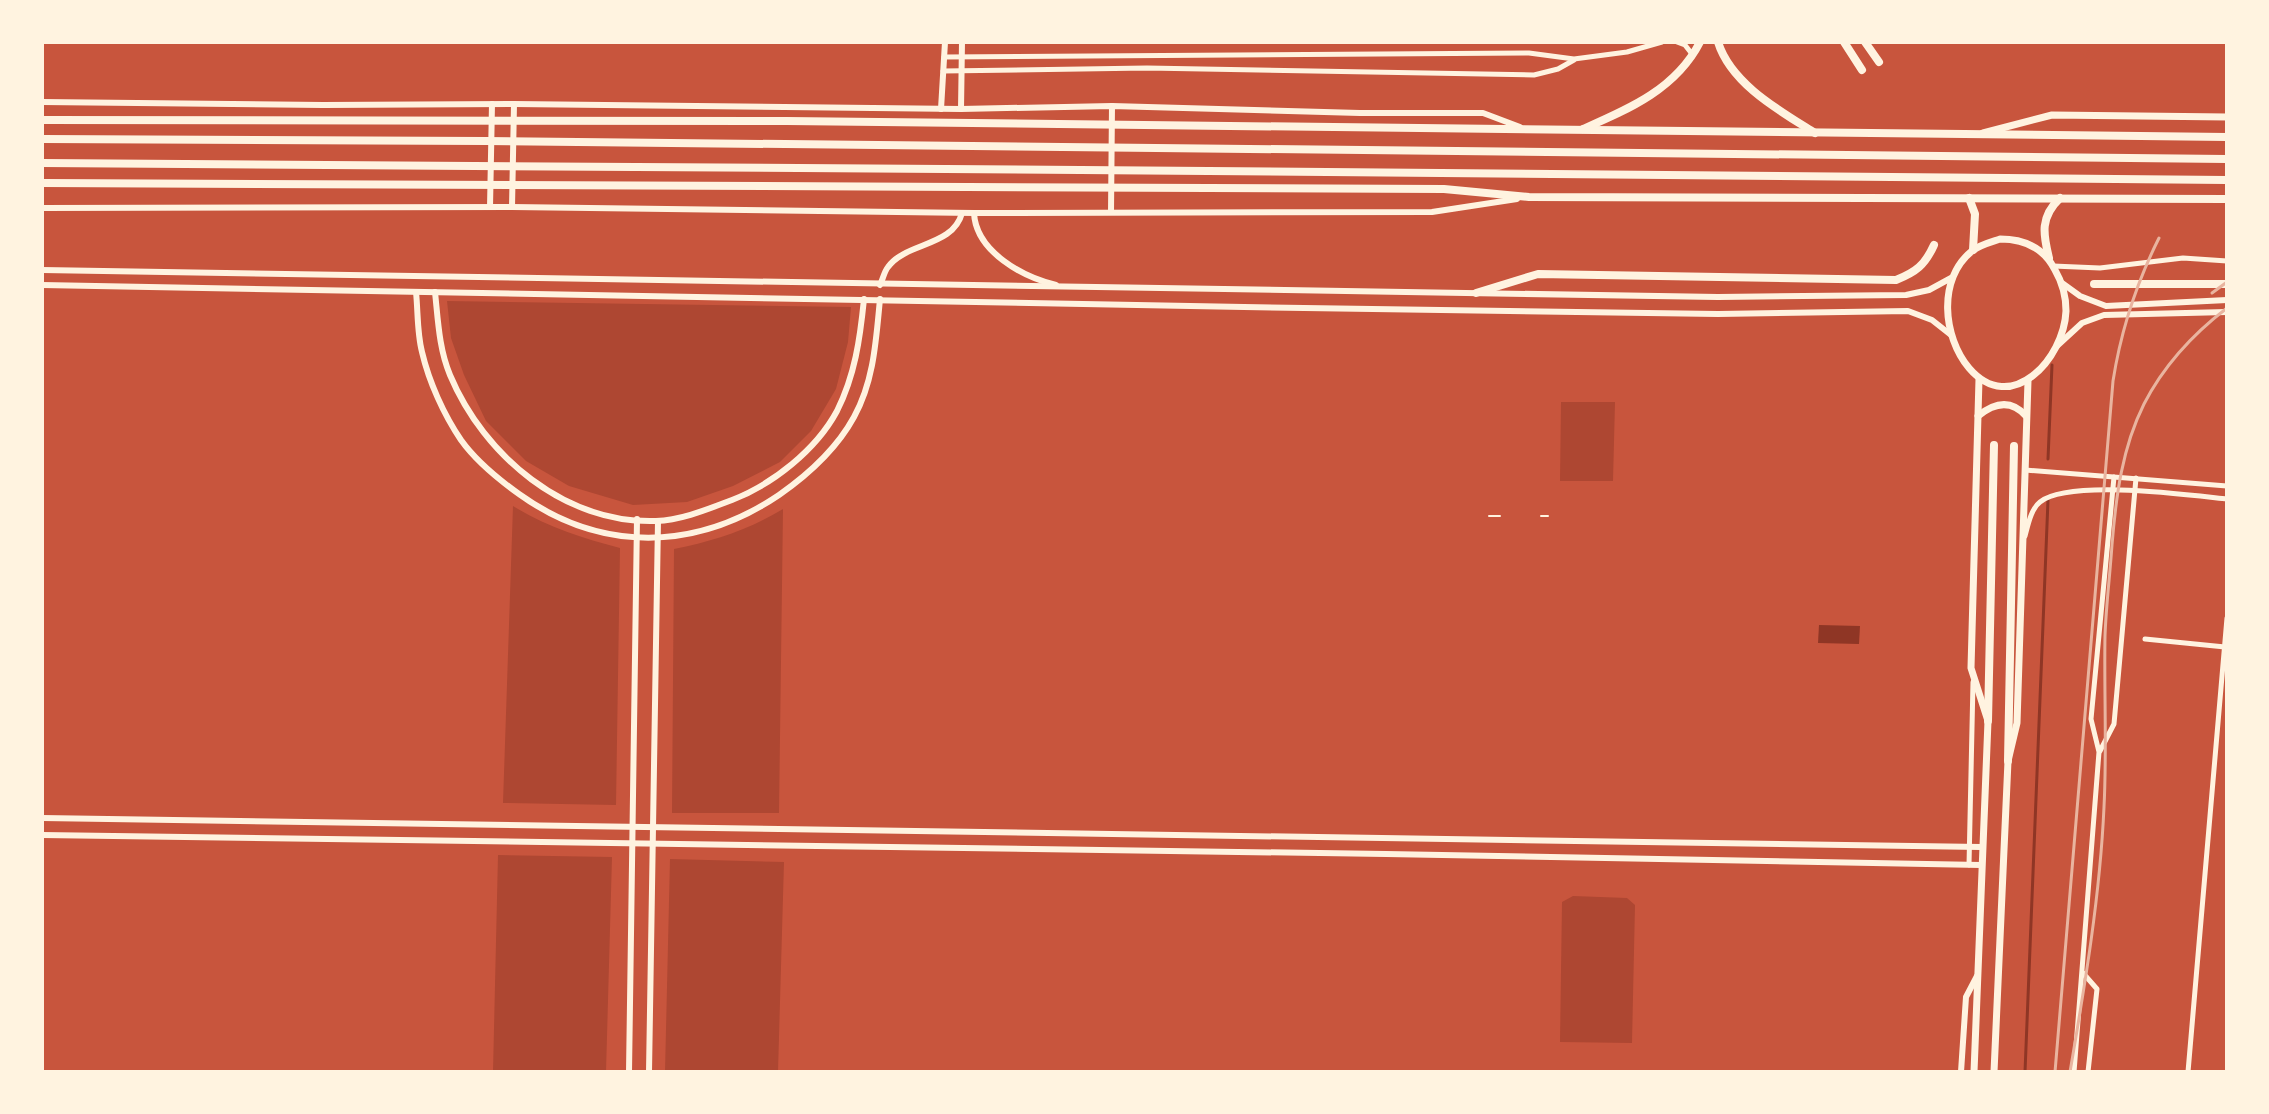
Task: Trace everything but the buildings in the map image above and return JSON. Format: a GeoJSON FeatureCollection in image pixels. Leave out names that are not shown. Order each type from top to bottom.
{"type":"FeatureCollection","features":[{"type":"Feature","properties":{"kind":"highway"},"geometry":{"type":"LineString","coordinates":[[1579,131],[1646,100],[1678,73],[1700,42]]}},
{"type":"Feature","properties":{"kind":"highway"},"geometry":{"type":"LineString","coordinates":[[1718,42],[1725,59],[1750,87],[1779,111],[1816,134]]}},
{"type":"Feature","properties":{"kind":"highway"},"geometry":{"type":"LineString","coordinates":[[1844,42],[1862,70]]}},
{"type":"Feature","properties":{"kind":"highway"},"geometry":{"type":"LineString","coordinates":[[1865,42],[1879,62]]}},
{"type":"Feature","properties":{"kind":"highway"},"geometry":{"type":"LineString","coordinates":[[42,120],[787,121],[2227,137]]}},
{"type":"Feature","properties":{"kind":"highway"},"geometry":{"type":"LineString","coordinates":[[42,139],[2227,159]]}},
{"type":"Feature","properties":{"kind":"highway"},"geometry":{"type":"LineString","coordinates":[[42,163],[1903,175],[2227,180]]}},
{"type":"Feature","properties":{"kind":"highway"},"geometry":{"type":"LineString","coordinates":[[42,183],[1444,189],[1529,197],[2227,199]]}},
{"type":"Feature","properties":{"kind":"highway"},"geometry":{"type":"LineString","coordinates":[[2051,262],[2043,232],[2048,209],[2060,197]]}},
{"type":"Feature","properties":{"kind":"highway"},"geometry":{"type":"LineString","coordinates":[[1969,198],[1975,214],[1973,250]]}},
{"type":"Feature","properties":{"kind":"highway"},"geometry":{"type":"LineString","coordinates":[[1476,293],[1538,274],[1896,280],[1917,271],[1928,259],[1934,245]]}},
{"type":"Feature","properties":{"kind":"highway"},"geometry":{"type":"LineString","coordinates":[[2094,284],[2227,284]]}},
{"type":"Feature","properties":{"kind":"highway"},"geometry":{"type":"LineString","coordinates":[[1988,721],[1994,445]]}},
{"type":"Feature","properties":{"kind":"highway"},"geometry":{"type":"LineString","coordinates":[[2008,761],[2014,446]]}},
{"type":"Feature","properties":{"kind":"main road"},"geometry":{"type":"LineString","coordinates":[[1974,135],[2052,115],[2227,117]]}},
{"type":"Feature","properties":{"kind":"main road"},"geometry":{"type":"LineString","coordinates":[[2000,239],[2028,242],[2051,262],[2062,283],[2066,310],[2063,326],[2049,359],[2028,381],[2006,388],[1987,384],[1979,379],[1961,356],[1951,335],[1948,316],[1951,278],[1973,250],[2000,239]]}},
{"type":"Feature","properties":{"kind":"main road"},"geometry":{"type":"LineString","coordinates":[[1974,1072],[1988,721],[1971,668],[1979,379]]}},
{"type":"Feature","properties":{"kind":"main road"},"geometry":{"type":"LineString","coordinates":[[1994,1072],[2008,761],[2017,723],[2028,381]]}},
{"type":"Feature","properties":{"kind":"main road"},"geometry":{"type":"LineString","coordinates":[[1978,416],[1999,404],[2019,407],[2026,416]]}},
{"type":"Feature","properties":{"kind":"street"},"geometry":{"type":"LineString","coordinates":[[941,109],[945,42]]}},
{"type":"Feature","properties":{"kind":"street"},"geometry":{"type":"LineString","coordinates":[[961,109],[962,42]]}},
{"type":"Feature","properties":{"kind":"street"},"geometry":{"type":"LineString","coordinates":[[944,57],[1529,53],[1574,59],[1627,52],[1662,42]]}},
{"type":"Feature","properties":{"kind":"street"},"geometry":{"type":"LineString","coordinates":[[1677,42],[1693,54]]}},
{"type":"Feature","properties":{"kind":"street"},"geometry":{"type":"LineString","coordinates":[[1229,69],[1230,56]]}},
{"type":"Feature","properties":{"kind":"street"},"geometry":{"type":"LineString","coordinates":[[943,71],[1147,68],[1534,75],[1558,69],[1574,59]]}},
{"type":"Feature","properties":{"kind":"street"},"geometry":{"type":"LineString","coordinates":[[42,102],[941,109],[1112,106],[1483,113],[1528,130]]}},
{"type":"Feature","properties":{"kind":"street"},"geometry":{"type":"LineString","coordinates":[[490,207],[492,104]]}},
{"type":"Feature","properties":{"kind":"street"},"geometry":{"type":"LineString","coordinates":[[512,207],[514,104]]}},
{"type":"Feature","properties":{"kind":"street"},"geometry":{"type":"LineString","coordinates":[[1111,212],[1112,106]]}},
{"type":"Feature","properties":{"kind":"street"},"geometry":{"type":"LineString","coordinates":[[42,208],[1432,212],[1529,197]]}},
{"type":"Feature","properties":{"kind":"street"},"geometry":{"type":"LineString","coordinates":[[880,285],[888,268],[899,257],[954,229],[962,213]]}},
{"type":"Feature","properties":{"kind":"street"},"geometry":{"type":"LineString","coordinates":[[974,213],[980,236],[997,254],[1032,279],[1066,288]]}},
{"type":"Feature","properties":{"kind":"street"},"geometry":{"type":"LineString","coordinates":[[2051,262],[2100,268],[2183,258],[2227,261]]}},
{"type":"Feature","properties":{"kind":"street"},"geometry":{"type":"LineString","coordinates":[[42,270],[1718,297],[1906,295],[1929,290],[1951,278]]}},
{"type":"Feature","properties":{"kind":"street"},"geometry":{"type":"LineString","coordinates":[[156,287],[157,272]]}},
{"type":"Feature","properties":{"kind":"street"},"geometry":{"type":"LineString","coordinates":[[659,281],[659,296]]}},
{"type":"Feature","properties":{"kind":"street"},"geometry":{"type":"LineString","coordinates":[[2062,283],[2080,296],[2106,306],[2227,300]]}},
{"type":"Feature","properties":{"kind":"street"},"geometry":{"type":"LineString","coordinates":[[42,285],[1718,314],[1908,311],[1932,320],[1951,335]]}},
{"type":"Feature","properties":{"kind":"street"},"geometry":{"type":"LineString","coordinates":[[416,292],[421,351],[437,397],[462,441],[498,479],[541,510],[591,530],[658,539],[693,535],[753,513],[800,480],[830,452],[854,417],[868,384],[876,349],[880,299]]}},
{"type":"Feature","properties":{"kind":"street"},"geometry":{"type":"LineString","coordinates":[[435,292],[439,332],[449,373],[469,415],[501,453],[534,481],[570,503],[612,517],[658,521],[700,512],[748,493],[788,468],[813,443],[836,414],[849,384],[858,353],[864,299]]}},
{"type":"Feature","properties":{"kind":"street"},"geometry":{"type":"LineString","coordinates":[[1434,293],[1434,308]]}},
{"type":"Feature","properties":{"kind":"street"},"geometry":{"type":"LineString","coordinates":[[1718,297],[1718,314]]}},
{"type":"Feature","properties":{"kind":"street"},"geometry":{"type":"LineString","coordinates":[[2055,348],[2082,323],[2104,315],[2227,312]]}},
{"type":"Feature","properties":{"kind":"street"},"geometry":{"type":"LineString","coordinates":[[2025,470],[2227,486]]}},
{"type":"Feature","properties":{"kind":"street"},"geometry":{"type":"LineString","coordinates":[[2074,1072],[2099,752],[2091,719],[2114,477]]}},
{"type":"Feature","properties":{"kind":"street"},"geometry":{"type":"LineString","coordinates":[[2099,752],[2114,724],[2136,478]]}},
{"type":"Feature","properties":{"kind":"street"},"geometry":{"type":"LineString","coordinates":[[2023,542],[2031,516],[2040,502],[2074,490],[2135,491],[2227,499]]}},
{"type":"Feature","properties":{"kind":"street"},"geometry":{"type":"LineString","coordinates":[[629,1072],[637,519]]}},
{"type":"Feature","properties":{"kind":"street"},"geometry":{"type":"LineString","coordinates":[[649,1072],[658,521]]}},
{"type":"Feature","properties":{"kind":"street"},"geometry":{"type":"LineString","coordinates":[[2188,1072],[2225,675],[2227,618]]}},
{"type":"Feature","properties":{"kind":"street"},"geometry":{"type":"LineString","coordinates":[[2145,639],[2225,647]]}},
{"type":"Feature","properties":{"kind":"street"},"geometry":{"type":"LineString","coordinates":[[1969,865],[1973,675]]}},
{"type":"Feature","properties":{"kind":"street"},"geometry":{"type":"LineString","coordinates":[[42,818],[1981,847]]}},
{"type":"Feature","properties":{"kind":"street"},"geometry":{"type":"LineString","coordinates":[[42,835],[1981,865]]}},
{"type":"Feature","properties":{"kind":"street"},"geometry":{"type":"LineString","coordinates":[[2083,972],[2097,989],[2088,1072]]}},
{"type":"Feature","properties":{"kind":"street"},"geometry":{"type":"LineString","coordinates":[[1961,1072],[1966,997],[1977,976]]}},
{"type":"Feature","properties":{"kind":"lane"},"geometry":{"type":"LineString","coordinates":[[1489,516],[1500,516]]}},
{"type":"Feature","properties":{"kind":"lane"},"geometry":{"type":"LineString","coordinates":[[1541,516],[1548,516]]}},
{"type":"Feature","properties":{"kind":"shaded area"},"geometry":{"type":"Polygon","coordinates":[[[447,301],[851,307],[848,342],[836,389],[811,431],[780,462],[733,486],[687,502],[633,505],[569,486],[526,461],[486,421],[451,338],[447,301]]]}},
{"type":"Feature","properties":{"kind":"shaded area"},"geometry":{"type":"Polygon","coordinates":[[[1561,402],[1615,402],[1613,481],[1560,481],[1561,402]]]}},
{"type":"Feature","properties":{"kind":"shaded area"},"geometry":{"type":"Polygon","coordinates":[[[513,506],[565,531],[620,548],[616,805],[503,803],[513,506]]]}},
{"type":"Feature","properties":{"kind":"shaded area"},"geometry":{"type":"Polygon","coordinates":[[[783,509],[779,813],[672,813],[674,549],[730,534],[783,509]]]}},
{"type":"Feature","properties":{"kind":"shaded area"},"geometry":{"type":"Polygon","coordinates":[[[1819,625],[1860,626],[1859,644],[1818,643],[1819,625]]]}},
{"type":"Feature","properties":{"kind":"shaded area"},"geometry":{"type":"Polygon","coordinates":[[[498,855],[612,857],[606,1072],[493,1072],[498,855]]]}},
{"type":"Feature","properties":{"kind":"shaded area"},"geometry":{"type":"Polygon","coordinates":[[[670,859],[784,862],[778,1072],[665,1072],[670,859]]]}},
{"type":"Feature","properties":{"kind":"shaded area"},"geometry":{"type":"Polygon","coordinates":[[[1573,896],[1627,898],[1635,905],[1632,1043],[1560,1042],[1562,902],[1573,896]]]}},
{"type":"Feature","properties":{"kind":"waterway"},"geometry":{"type":"LineString","coordinates":[[2048,459],[2052,365]]}},
{"type":"Feature","properties":{"kind":"waterway"},"geometry":{"type":"LineString","coordinates":[[2025,1072],[2048,500]]}},
{"type":"Feature","properties":{"kind":"railway"},"geometry":{"type":"LineString","coordinates":[[2055,1072],[2113,381],[2130,308],[2159,238]]}},
{"type":"Feature","properties":{"kind":"railway"},"geometry":{"type":"LineString","coordinates":[[2212,293],[2227,282]]}},
{"type":"Feature","properties":{"kind":"railway"},"geometry":{"type":"LineString","coordinates":[[2070,1072],[2091,940],[2102,840],[2106,625],[2121,473],[2136,421],[2152,390],[2180,351],[2227,308]]}}]}
